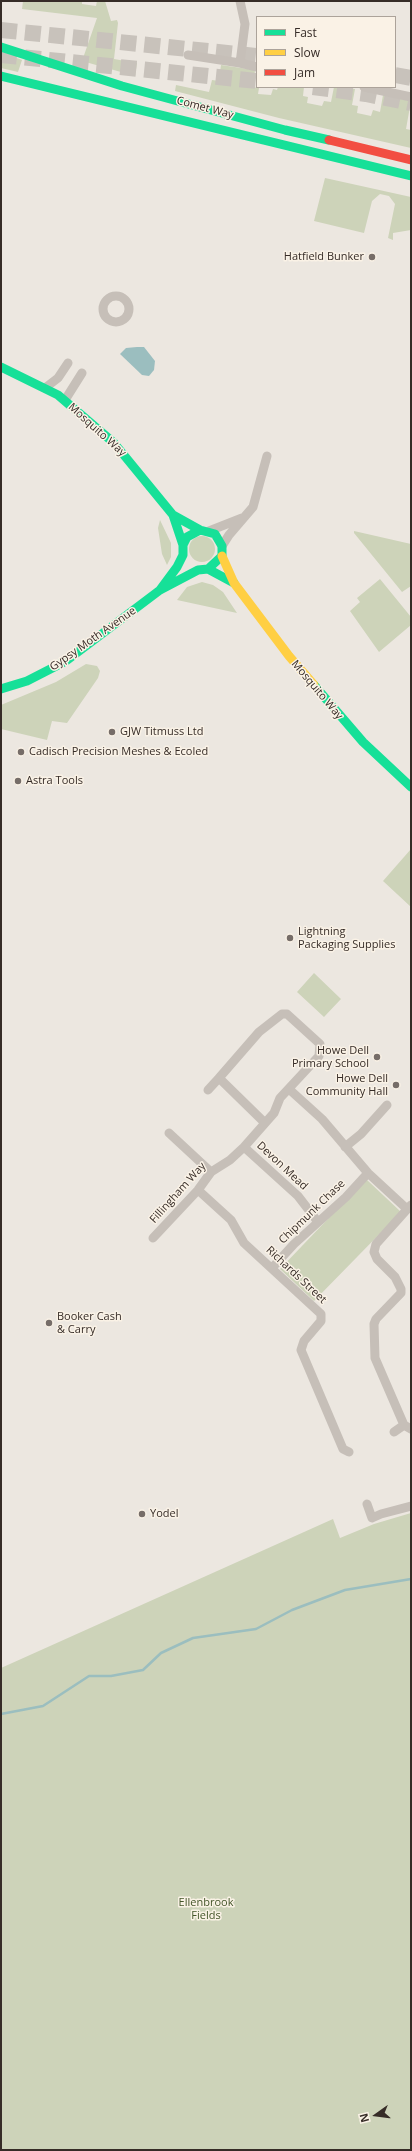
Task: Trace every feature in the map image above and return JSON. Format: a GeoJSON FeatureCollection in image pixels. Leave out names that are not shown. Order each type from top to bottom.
{"type":"FeatureCollection","features":[{"type":"Feature","properties":{"kind":"street"},"geometry":{"type":"LineString","coordinates":[[240,1],[245,24],[240,63]]}},
{"type":"Feature","properties":{"kind":"street","name":"Comet Way"},"geometry":{"type":"LineString","coordinates":[[1,46],[122,86],[285,130],[384,152],[411,160]]}},
{"type":"Feature","properties":{"kind":"street"},"geometry":{"type":"LineString","coordinates":[[188,56],[240,63],[256,67]]}},
{"type":"Feature","properties":{"kind":"street","name":"Comet Way"},"geometry":{"type":"LineString","coordinates":[[2,77],[411,176]]}},
{"type":"Feature","properties":{"kind":"street"},"geometry":{"type":"LineString","coordinates":[[369,88],[411,97]]}},
{"type":"Feature","properties":{"kind":"street"},"geometry":{"type":"LineString","coordinates":[[45,388],[58,378],[68,364]]}},
{"type":"Feature","properties":{"kind":"street","name":"Mosquito Way"},"geometry":{"type":"LineString","coordinates":[[1,367],[45,388],[65,400],[114,443],[138,470],[173,515],[183,545]]}},
{"type":"Feature","properties":{"kind":"street"},"geometry":{"type":"LineString","coordinates":[[65,400],[82,373]]}},
{"type":"Feature","properties":{"kind":"street"},"geometry":{"type":"LineString","coordinates":[[222,546],[253,507],[267,456]]}},
{"type":"Feature","properties":{"kind":"street","name":"Mosquito Way"},"geometry":{"type":"LineString","coordinates":[[173,515],[204,530]]}},
{"type":"Feature","properties":{"kind":"street"},"geometry":{"type":"LineString","coordinates":[[204,530],[219,538],[222,546],[222,556],[208,569],[198,570],[190,566],[183,555],[183,545],[187,537],[204,530],[243,518]]}},
{"type":"Feature","properties":{"kind":"street","name":"Gypsy Moth Avenue"},"geometry":{"type":"LineString","coordinates":[[160,590],[177,567],[183,555]]}},
{"type":"Feature","properties":{"kind":"street","name":"Mosquito Way"},"geometry":{"type":"LineString","coordinates":[[222,556],[234,583],[289,656],[335,712],[374,754],[411,787]]}},
{"type":"Feature","properties":{"kind":"street","name":"Mosquito Way"},"geometry":{"type":"LineString","coordinates":[[208,569],[234,583]]}},
{"type":"Feature","properties":{"kind":"street","name":"Gypsy Moth Avenue"},"geometry":{"type":"LineString","coordinates":[[1,689],[27,680],[66,661],[160,590],[198,570]]}},
{"type":"Feature","properties":{"kind":"street","name":"Fillingham Way"},"geometry":{"type":"LineString","coordinates":[[153,1238],[198,1190],[210,1172],[230,1160],[244,1147],[274,1113],[280,1098],[290,1090],[319,1056],[320,1044],[287,1014],[282,1014],[259,1032],[218,1078]]}},
{"type":"Feature","properties":{"kind":"street"},"geometry":{"type":"LineString","coordinates":[[208,1090],[218,1078],[265,1123]]}},
{"type":"Feature","properties":{"kind":"street"},"geometry":{"type":"LineString","coordinates":[[290,1090],[322,1119],[368,1173],[409,1207],[376,1244],[374,1252],[377,1259],[400,1284],[401,1293],[376,1319],[374,1324],[374,1358],[407,1427],[394,1432]]}},
{"type":"Feature","properties":{"kind":"street"},"geometry":{"type":"LineString","coordinates":[[345,1147],[361,1134],[387,1105]]}},
{"type":"Feature","properties":{"kind":"street"},"geometry":{"type":"LineString","coordinates":[[170,1133],[210,1172]]}},
{"type":"Feature","properties":{"kind":"street","name":"Devon Mead"},"geometry":{"type":"LineString","coordinates":[[244,1147],[298,1196],[318,1222]]}},
{"type":"Feature","properties":{"kind":"street","name":"Chipmunk Chase"},"geometry":{"type":"LineString","coordinates":[[272,1268],[294,1244],[346,1197],[368,1173]]}},
{"type":"Feature","properties":{"kind":"street","name":"Richards Street"},"geometry":{"type":"LineString","coordinates":[[198,1190],[231,1220],[244,1243],[320,1314],[321,1321],[304,1341],[301,1350],[343,1449],[349,1452]]}},
{"type":"Feature","properties":{"kind":"street"},"geometry":{"type":"LineString","coordinates":[[367,1504],[372,1518],[411,1506]]}},
{"type":"Feature","properties":{"kind":"green space"},"geometry":{"type":"Polygon","coordinates":[[[23,1],[82,1],[82,4],[96,6],[97,1],[105,1],[111,21],[117,20],[118,23],[114,59],[137,63],[135,76],[82,61],[97,18],[22,9],[23,1]]]}},
{"type":"Feature","properties":{"kind":"green space"},"geometry":{"type":"Polygon","coordinates":[[[1,52],[22,60],[18,72],[1,68],[1,52]]]}},
{"type":"Feature","properties":{"kind":"green space"},"geometry":{"type":"Polygon","coordinates":[[[221,65],[255,70],[253,87],[259,88],[258,94],[271,95],[273,89],[277,90],[278,88],[304,88],[303,96],[308,97],[307,103],[322,106],[324,101],[331,102],[334,88],[355,89],[352,105],[358,106],[357,113],[371,116],[373,110],[380,112],[383,95],[411,101],[406,129],[411,130],[411,148],[279,118],[175,91],[176,85],[209,92],[212,80],[219,81],[221,65]]]}},
{"type":"Feature","properties":{"kind":"green space"},"geometry":{"type":"Polygon","coordinates":[[[325,178],[411,197],[411,230],[393,233],[393,240],[388,238],[395,204],[389,196],[380,194],[372,201],[364,233],[314,221],[325,178]]]}},
{"type":"Feature","properties":{"kind":"green space"},"geometry":{"type":"Polygon","coordinates":[[[160,520],[171,543],[171,557],[167,565],[162,554],[158,528],[160,520]]]}},
{"type":"Feature","properties":{"kind":"green space"},"geometry":{"type":"Polygon","coordinates":[[[354,531],[411,544],[411,586],[402,592],[354,533],[354,531]]]}},
{"type":"Feature","properties":{"kind":"green space"},"geometry":{"type":"Polygon","coordinates":[[[202,536],[211,540],[215,549],[211,558],[202,562],[193,558],[189,549],[193,540],[202,536]]]}},
{"type":"Feature","properties":{"kind":"green space"},"geometry":{"type":"Polygon","coordinates":[[[380,579],[411,617],[411,625],[379,652],[350,611],[360,602],[357,598],[380,579]]]}},
{"type":"Feature","properties":{"kind":"green space"},"geometry":{"type":"Polygon","coordinates":[[[202,582],[213,585],[223,592],[237,613],[177,600],[187,587],[202,582]]]}},
{"type":"Feature","properties":{"kind":"green space"},"geometry":{"type":"Polygon","coordinates":[[[86,664],[97,666],[100,671],[98,678],[67,723],[52,721],[47,740],[1,729],[1,705],[56,682],[86,664]]]}},
{"type":"Feature","properties":{"kind":"green space"},"geometry":{"type":"Polygon","coordinates":[[[411,849],[411,907],[383,881],[411,849]]]}},
{"type":"Feature","properties":{"kind":"green space"},"geometry":{"type":"Polygon","coordinates":[[[314,973],[341,999],[324,1017],[297,992],[314,973]]]}},
{"type":"Feature","properties":{"kind":"green space"},"geometry":{"type":"Polygon","coordinates":[[[366,1179],[401,1212],[314,1301],[280,1269],[366,1179]]]}},
{"type":"Feature","properties":{"kind":"green space","name":"Ellenbrook Fields"},"geometry":{"type":"Polygon","coordinates":[[[411,1513],[411,2150],[1,2150],[1,1668],[333,1519],[340,1538],[374,1524],[411,1513]]]}},
{"type":"Feature","properties":{"kind":"water"},"geometry":{"type":"Polygon","coordinates":[[[144,347],[155,361],[154,370],[149,376],[142,375],[120,354],[126,348],[144,347]]]}},
{"type":"Feature","properties":{"kind":"waterway"},"geometry":{"type":"LineString","coordinates":[[1,1714],[43,1706],[89,1676],[111,1676],[143,1670],[161,1653],[193,1638],[256,1629],[292,1610],[345,1590],[411,1579]]}},
{"type":"Feature","properties":{"kind":"tunnel"},"geometry":{"type":"LineString","coordinates":[[1,30],[256,56]]}},
{"type":"Feature","properties":{"kind":"tunnel"},"geometry":{"type":"LineString","coordinates":[[1,55],[256,81]]}},
{"type":"Feature","properties":{"kind":"tunnel"},"geometry":{"type":"LineString","coordinates":[[396,75],[411,78]]}},
{"type":"Feature","properties":{"kind":"tunnel"},"geometry":{"type":"LineString","coordinates":[[321,88],[366,94],[411,103]]}},
{"type":"Feature","properties":{"kind":"traffic: fast"},"geometry":{"type":"LineString","coordinates":[[1,47],[122,86],[285,130],[329,140]]}},
{"type":"Feature","properties":{"kind":"traffic: fast"},"geometry":{"type":"LineString","coordinates":[[1,76],[411,176]]}},
{"type":"Feature","properties":{"kind":"traffic: fast"},"geometry":{"type":"LineString","coordinates":[[1,367],[58,395],[114,443],[173,515],[183,545]]}},
{"type":"Feature","properties":{"kind":"traffic: fast"},"geometry":{"type":"LineString","coordinates":[[173,515],[200,530]]}},
{"type":"Feature","properties":{"kind":"traffic: fast"},"geometry":{"type":"LineString","coordinates":[[1,689],[27,681],[66,661],[160,590],[198,570],[208,569],[222,556],[222,546],[215,534],[200,530],[187,537],[183,545],[183,555],[177,567],[160,590]]}},
{"type":"Feature","properties":{"kind":"traffic: fast"},"geometry":{"type":"LineString","coordinates":[[208,569],[234,583]]}},
{"type":"Feature","properties":{"kind":"traffic: fast"},"geometry":{"type":"LineString","coordinates":[[314,685],[363,742],[411,787]]}},
{"type":"Feature","properties":{"kind":"traffic: slow"},"geometry":{"type":"LineString","coordinates":[[222,556],[234,583],[289,656],[314,685]]}},
{"type":"Feature","properties":{"kind":"traffic: jam"},"geometry":{"type":"LineString","coordinates":[[329,140],[411,160]]}},
{"type":"Feature","properties":{"kind":"place","name":"Hatfield Bunker"},"geometry":{"type":"Point","coordinates":[372,257]}},
{"type":"Feature","properties":{"kind":"place","name":"GJW Titmuss Ltd"},"geometry":{"type":"Point","coordinates":[112,732]}},
{"type":"Feature","properties":{"kind":"place","name":"Cadisch Precision Meshes & Ecoled"},"geometry":{"type":"Point","coordinates":[21,752]}},
{"type":"Feature","properties":{"kind":"place","name":"Astra Tools"},"geometry":{"type":"Point","coordinates":[18,781]}},
{"type":"Feature","properties":{"kind":"place","name":"Lightning Packaging Supplies"},"geometry":{"type":"Point","coordinates":[290,938]}},
{"type":"Feature","properties":{"kind":"place","name":"Howe Dell Primary School"},"geometry":{"type":"Point","coordinates":[377,1057]}},
{"type":"Feature","properties":{"kind":"place","name":"Howe Dell Community Hall"},"geometry":{"type":"Point","coordinates":[396,1085]}},
{"type":"Feature","properties":{"kind":"place","name":"Booker Cash & Carry"},"geometry":{"type":"Point","coordinates":[49,1323]}},
{"type":"Feature","properties":{"kind":"place","name":"Yodel"},"geometry":{"type":"Point","coordinates":[142,1514]}}]}
